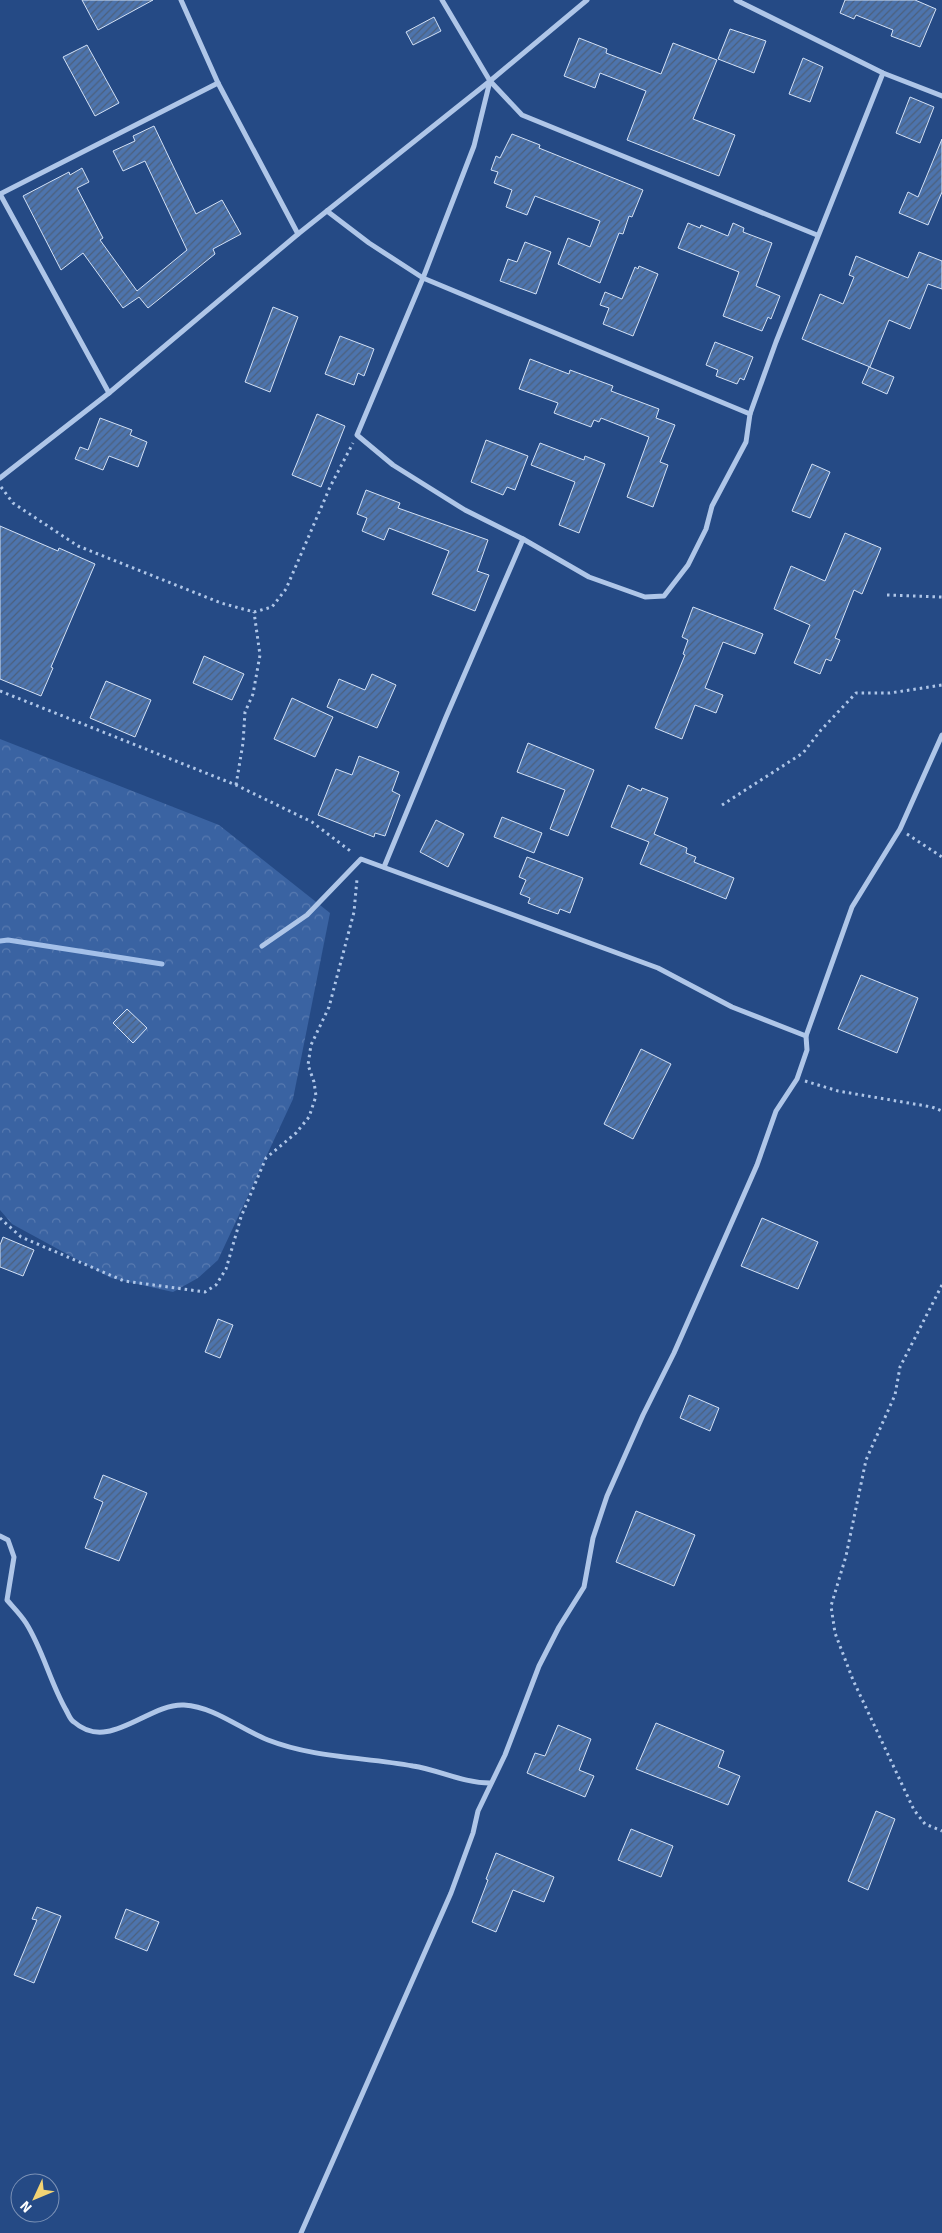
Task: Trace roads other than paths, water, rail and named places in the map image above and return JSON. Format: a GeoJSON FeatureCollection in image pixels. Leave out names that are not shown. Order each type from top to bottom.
{"type":"FeatureCollection","features":[{"type":"Feature","properties":{"kind":"street"},"geometry":{"type":"LineString","coordinates":[[181,0],[218,83],[298,234]]}},
{"type":"Feature","properties":{"kind":"street"},"geometry":{"type":"LineString","coordinates":[[442,0],[490,81],[522,115],[817,235]]}},
{"type":"Feature","properties":{"kind":"street"},"geometry":{"type":"LineString","coordinates":[[0,478],[109,393],[298,234],[490,81],[587,0]]}},
{"type":"Feature","properties":{"kind":"street"},"geometry":{"type":"LineString","coordinates":[[736,0],[883,73],[942,96]]}},
{"type":"Feature","properties":{"kind":"street"},"geometry":{"type":"LineString","coordinates":[[490,81],[474,146],[423,278],[357,436],[393,465],[449,500],[589,577],[646,597],[664,596],[688,565],[706,529],[712,506],[746,442],[750,414],[817,235],[883,73]]}},
{"type":"Feature","properties":{"kind":"street"},"geometry":{"type":"LineString","coordinates":[[109,393],[0,194],[218,83]]}},
{"type":"Feature","properties":{"kind":"street"},"geometry":{"type":"LineString","coordinates":[[327,211],[369,243],[423,278],[750,414]]}},
{"type":"Feature","properties":{"kind":"street"},"geometry":{"type":"LineString","coordinates":[[384,867],[449,708],[523,539]]}},
{"type":"Feature","properties":{"kind":"street"},"geometry":{"type":"LineString","coordinates":[[301,2233],[451,1893],[473,1833],[478,1811],[505,1755],[539,1666],[559,1627],[584,1587],[592,1538],[607,1496],[643,1415],[674,1353],[739,1207],[776,1111],[797,1079],[807,1050],[806,1036],[852,907],[900,830],[942,735]]}},
{"type":"Feature","properties":{"kind":"street"},"geometry":{"type":"LineString","coordinates":[[262,946],[307,915],[361,859],[658,968],[732,1007],[806,1036]]}},
{"type":"Feature","properties":{"kind":"street"},"geometry":{"type":"LineString","coordinates":[[0,1536],[8,1540],[14,1556],[7,1600],[26,1623],[59,1698],[73,1722],[88,1730],[107,1732],[164,1708],[183,1705],[217,1714],[267,1740],[288,1747],[328,1756],[414,1766],[474,1783],[490,1783]]}},
{"type":"Feature","properties":{"kind":"waterway"},"geometry":{"type":"LineString","coordinates":[[0,941],[8,940],[162,964]]}}]}
